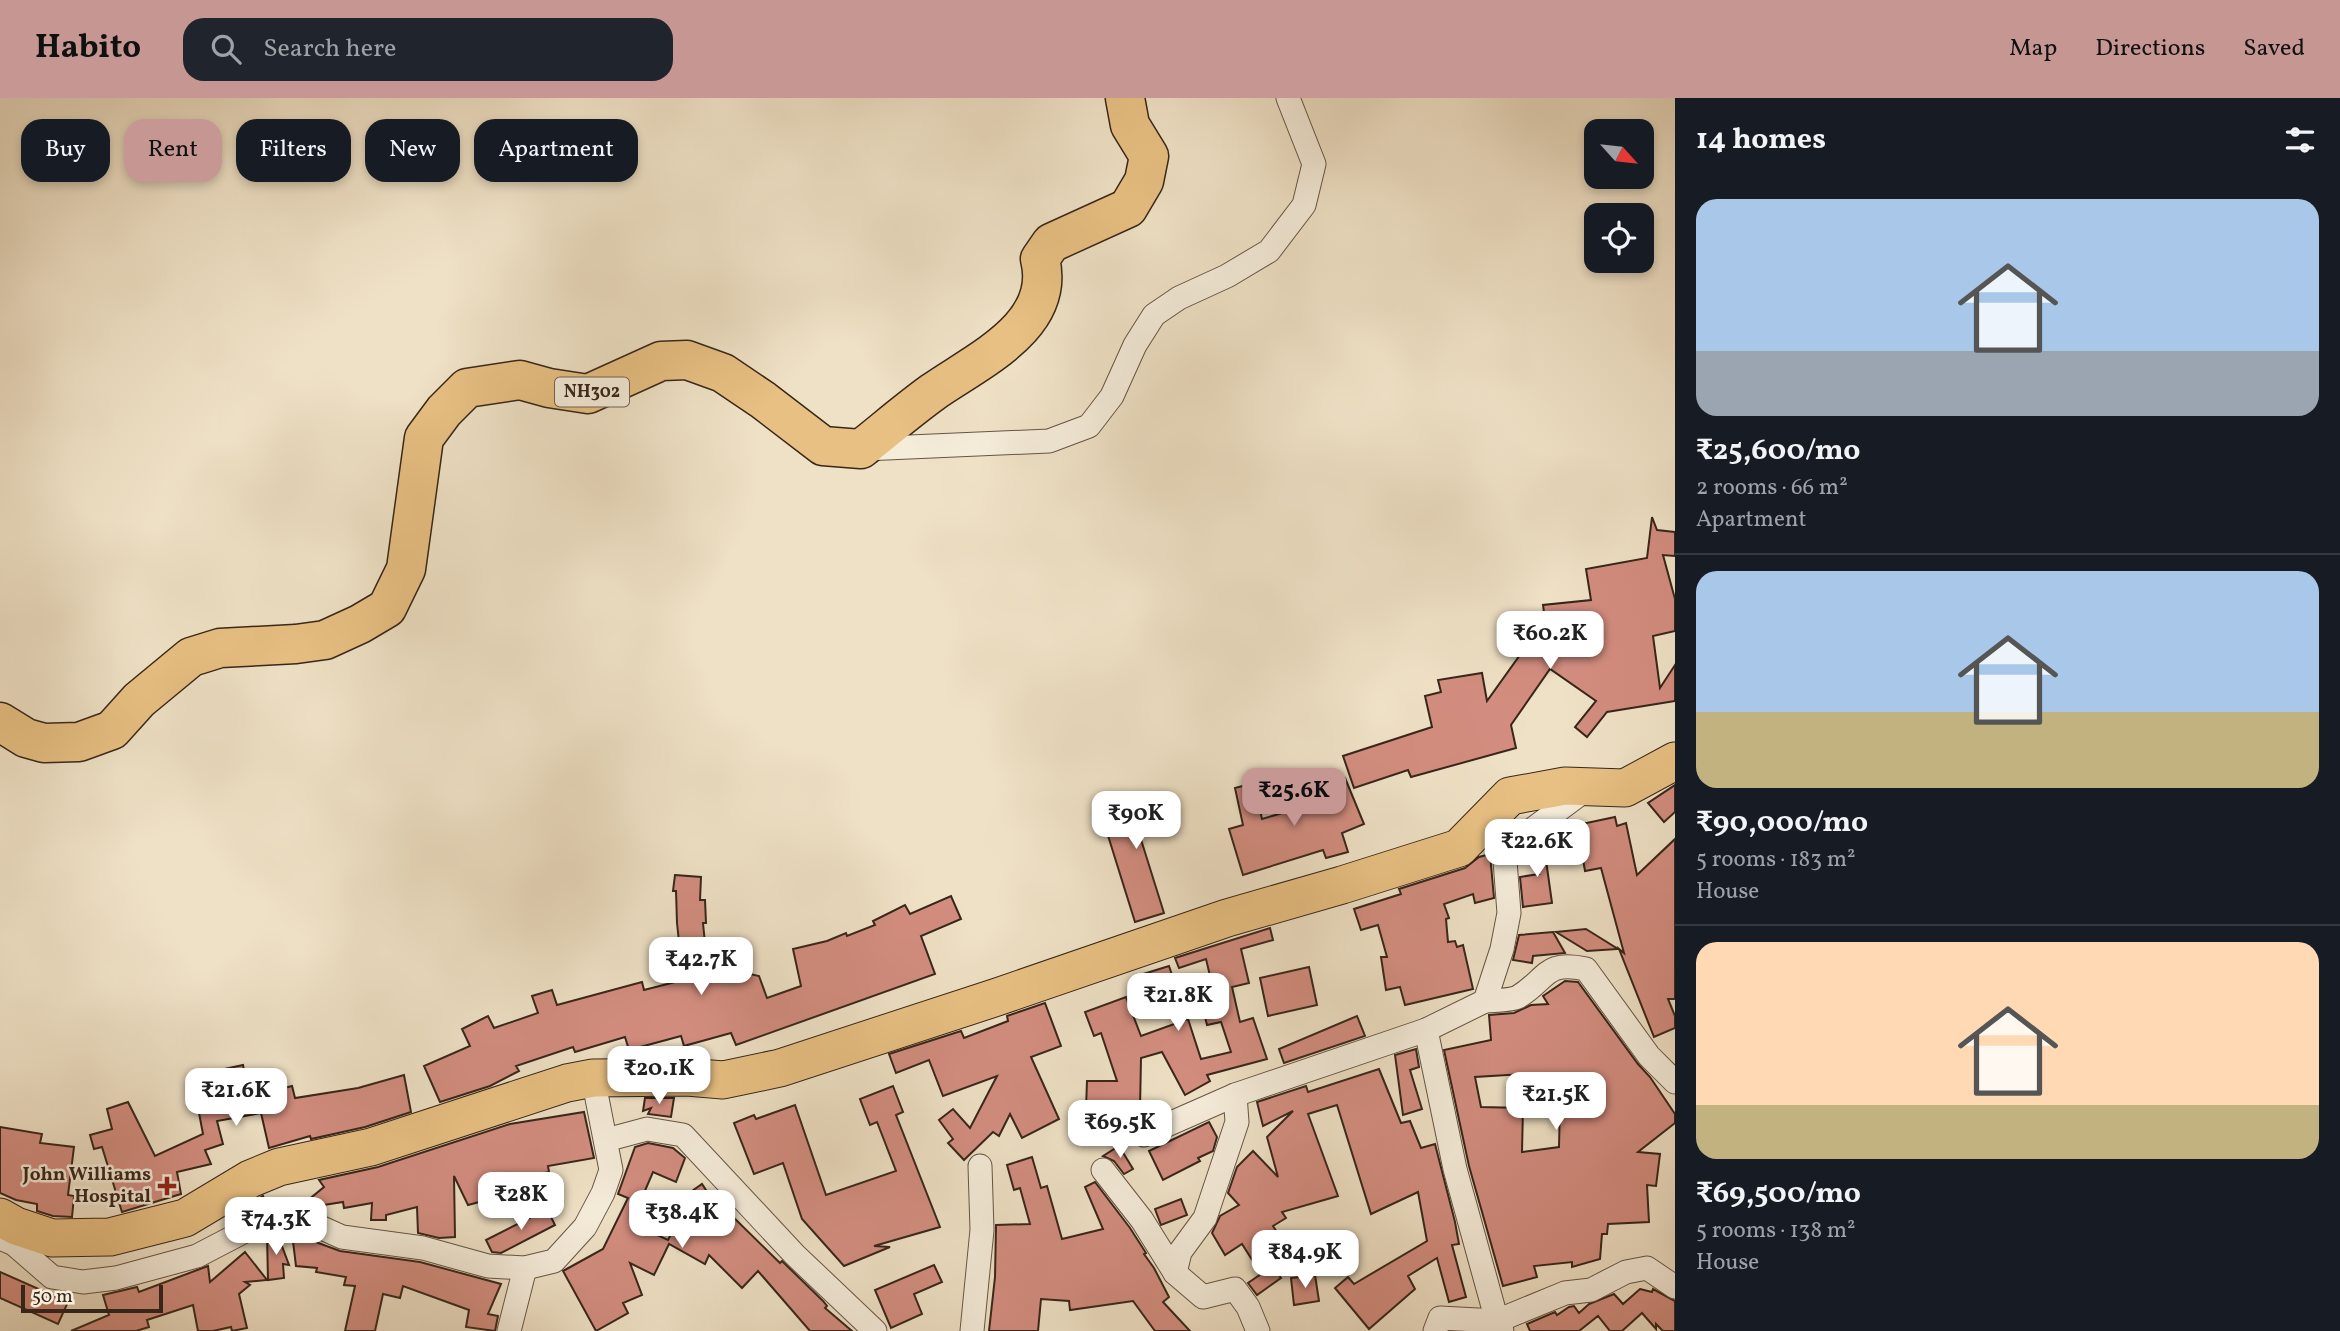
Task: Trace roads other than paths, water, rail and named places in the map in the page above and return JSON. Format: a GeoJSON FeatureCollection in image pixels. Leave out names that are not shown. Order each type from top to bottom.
{"type":"FeatureCollection","features":[{"type":"Feature","properties":{"kind":"highway"},"geometry":{"type":"LineString","coordinates":[[861,449],[932,392],[1009,340],[1039,303],[1043,270],[1040,259],[1051,243],[1128,208],[1144,181],[1149,156],[1129,125],[1125,98]]}},
{"type":"Feature","properties":{"kind":"highway","name":"NH302"},"geometry":{"type":"LineString","coordinates":[[0,722],[26,738],[44,743],[79,742],[112,730],[139,701],[191,657],[220,648],[325,640],[387,608],[406,569],[425,438],[444,411],[467,388],[520,380],[588,394],[661,361],[687,360],[723,373],[823,446],[861,449]]}},
{"type":"Feature","properties":{"kind":"main road"},"geometry":{"type":"LineString","coordinates":[[0,1217],[16,1226],[52,1238],[110,1237],[185,1218],[250,1179],[279,1167],[371,1147],[567,1083],[593,1078],[687,1077],[723,1080],[780,1068],[1227,918],[1458,848],[1510,796],[1565,786],[1625,788],[1675,761]]}},
{"type":"Feature","properties":{"kind":"street"},"geometry":{"type":"LineString","coordinates":[[861,449],[1049,441],[1089,426],[1112,396],[1135,345],[1154,315],[1179,298],[1227,276],[1269,251],[1304,205],[1314,164],[1288,98]]}},
{"type":"Feature","properties":{"kind":"street"},"geometry":{"type":"LineString","coordinates":[[1485,1001],[1502,949],[1509,913],[1505,861],[1522,837],[1591,786]]}},
{"type":"Feature","properties":{"kind":"street"},"geometry":{"type":"LineString","coordinates":[[1144,1135],[1235,1095],[1426,1030],[1485,1001],[1517,998],[1546,972],[1568,965],[1586,969],[1649,1056],[1675,1082]]}},
{"type":"Feature","properties":{"kind":"street"},"geometry":{"type":"LineString","coordinates":[[1426,1030],[1455,1169],[1500,1326]]}},
{"type":"Feature","properties":{"kind":"street"},"geometry":{"type":"LineString","coordinates":[[0,1238],[14,1244],[52,1277],[83,1282],[116,1278],[197,1256],[268,1219],[302,1219],[342,1237],[424,1248],[488,1266],[525,1268],[554,1261],[585,1227],[603,1193],[611,1170],[593,1078]]}},
{"type":"Feature","properties":{"kind":"street"},"geometry":{"type":"LineString","coordinates":[[1175,1273],[1180,1252],[1205,1218],[1237,1122],[1235,1095]]}},
{"type":"Feature","properties":{"kind":"street"},"geometry":{"type":"LineString","coordinates":[[606,1140],[647,1129],[683,1135],[794,1255],[875,1331]]}},
{"type":"Feature","properties":{"kind":"street"},"geometry":{"type":"LineString","coordinates":[[972,1331],[982,1230],[980,1166]]}},
{"type":"Feature","properties":{"kind":"street"},"geometry":{"type":"LineString","coordinates":[[1103,1170],[1142,1220],[1175,1273],[1203,1297],[1235,1289],[1248,1307],[1258,1331]]}},
{"type":"Feature","properties":{"kind":"street"},"geometry":{"type":"LineString","coordinates":[[509,1331],[525,1268]]}},
{"type":"Feature","properties":{"kind":"street"},"geometry":{"type":"LineString","coordinates":[[1435,1331],[1440,1318],[1500,1326],[1566,1293],[1591,1290],[1626,1272],[1647,1268],[1675,1287]]}},
{"type":"Feature","properties":{"kind":"place","name":"John Williams Hospital"},"geometry":{"type":"Point","coordinates":[167,1186]}}]}
